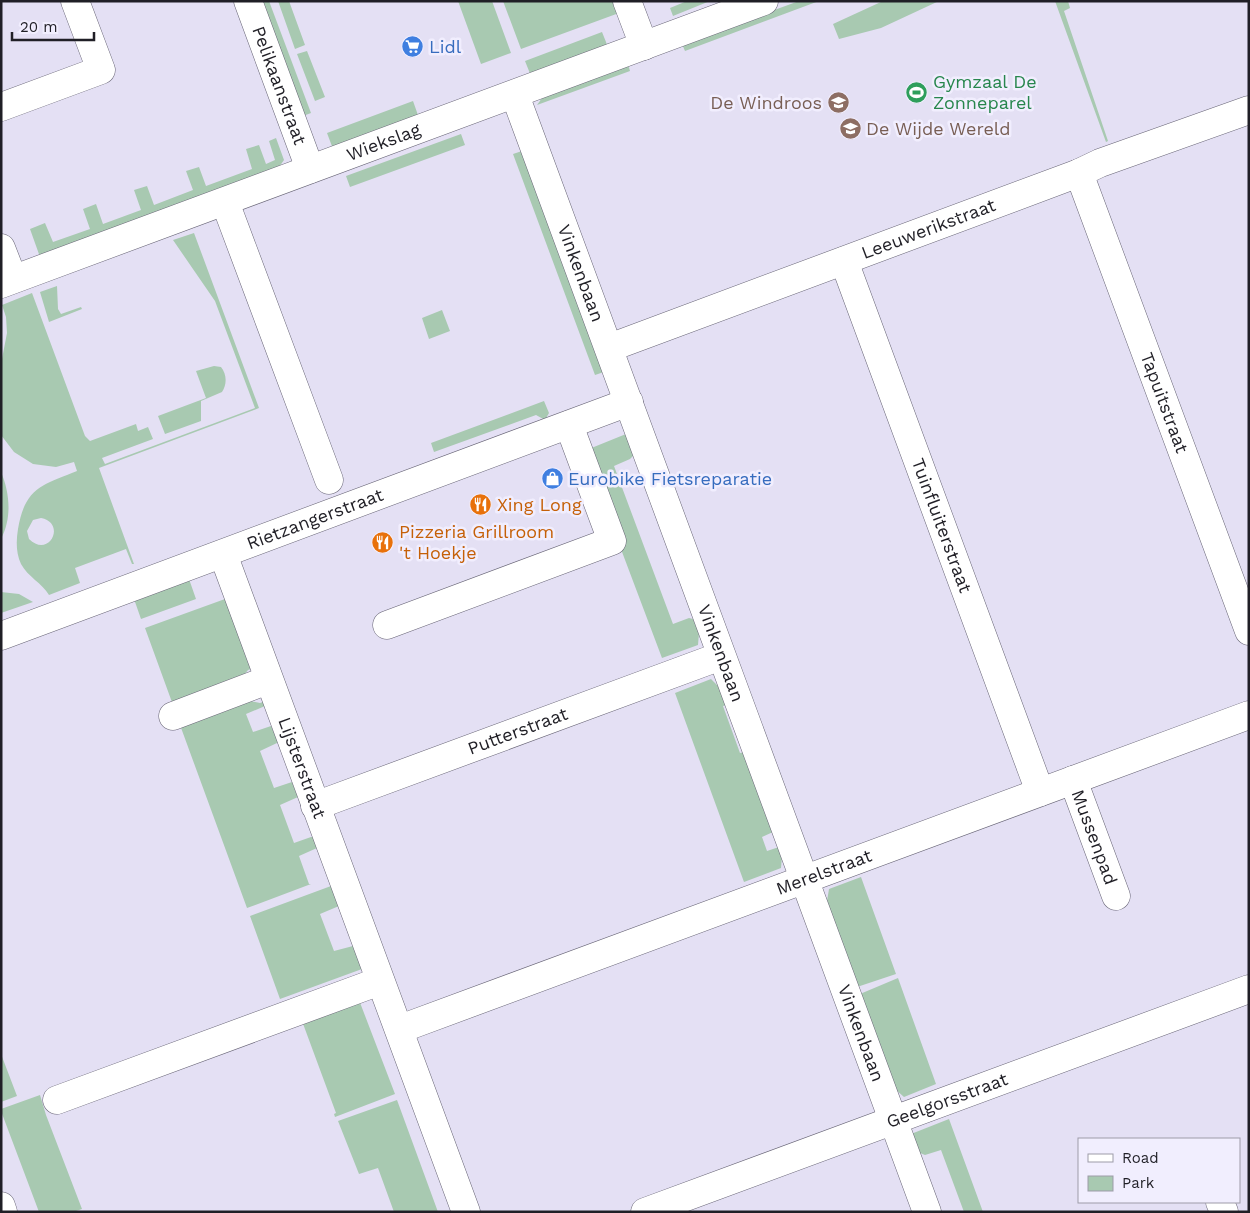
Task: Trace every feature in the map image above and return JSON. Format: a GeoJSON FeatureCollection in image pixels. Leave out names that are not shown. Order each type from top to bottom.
{"type":"FeatureCollection","features":[{"type":"Feature","properties":{"kind":"street"},"geometry":{"type":"LineString","coordinates":[[1,107],[101,70],[75,1]]}},
{"type":"Feature","properties":{"kind":"street","name":"Pelikaanstraat"},"geometry":{"type":"LineString","coordinates":[[248,1],[310,169]]}},
{"type":"Feature","properties":{"kind":"street"},"geometry":{"type":"LineString","coordinates":[[627,1],[644,46]]}},
{"type":"Feature","properties":{"kind":"street","name":"Wiekslag"},"geometry":{"type":"LineString","coordinates":[[7,281],[515,95],[764,1]]}},
{"type":"Feature","properties":{"kind":"street","name":"Vinkenbaan"},"geometry":{"type":"LineString","coordinates":[[515,95],[927,1212]]}},
{"type":"Feature","properties":{"kind":"street","name":"Leeuwerikstraat"},"geometry":{"type":"LineString","coordinates":[[609,348],[1079,173],[1100,163],[1249,110]]}},
{"type":"Feature","properties":{"kind":"street","name":"Tapuitstraat"},"geometry":{"type":"LineString","coordinates":[[1079,173],[1249,631]]}},
{"type":"Feature","properties":{"kind":"street","name":"Rietzangerstraat"},"geometry":{"type":"LineString","coordinates":[[225,202],[329,480]]}},
{"type":"Feature","properties":{"kind":"street"},"geometry":{"type":"LineString","coordinates":[[1,248],[7,281]]}},
{"type":"Feature","properties":{"kind":"street","name":"Tuinfluiterstraat"},"geometry":{"type":"LineString","coordinates":[[844,261],[1040,792]]}},
{"type":"Feature","properties":{"kind":"street","name":"Rietzangerstraat"},"geometry":{"type":"LineString","coordinates":[[1,636],[569,426],[628,402]]}},
{"type":"Feature","properties":{"kind":"street"},"geometry":{"type":"LineString","coordinates":[[387,625],[612,541],[569,426]]}},
{"type":"Feature","properties":{"kind":"street","name":"Lijsterstraat"},"geometry":{"type":"LineString","coordinates":[[223,554],[466,1212]]}},
{"type":"Feature","properties":{"kind":"street","name":"Putterstraat"},"geometry":{"type":"LineString","coordinates":[[316,806],[721,656]]}},
{"type":"Feature","properties":{"kind":"street"},"geometry":{"type":"LineString","coordinates":[[173,716],[268,680]]}},
{"type":"Feature","properties":{"kind":"street","name":"Merelstraat"},"geometry":{"type":"LineString","coordinates":[[400,1029],[1249,715]]}},
{"type":"Feature","properties":{"kind":"street","name":"Mussenpad"},"geometry":{"type":"LineString","coordinates":[[1072,780],[1116,896]]}},
{"type":"Feature","properties":{"kind":"street"},"geometry":{"type":"LineString","coordinates":[[57,1100],[380,981]]}},
{"type":"Feature","properties":{"kind":"street","name":"Geelgorsstraat"},"geometry":{"type":"LineString","coordinates":[[645,1212],[1249,988]]}},
{"type":"Feature","properties":{"kind":"street"},"geometry":{"type":"LineString","coordinates":[[1,1206],[3,1212]]}},
{"type":"Feature","properties":{"kind":"green space"},"geometry":{"type":"Polygon","coordinates":[[[260,1],[269,1],[311,113],[303,116],[260,1]]]}},
{"type":"Feature","properties":{"kind":"green space"},"geometry":{"type":"Polygon","coordinates":[[[278,1],[289,1],[305,45],[295,49],[278,1]]]}},
{"type":"Feature","properties":{"kind":"green space"},"geometry":{"type":"Polygon","coordinates":[[[458,1],[492,1],[511,53],[481,64],[458,1]]]}},
{"type":"Feature","properties":{"kind":"green space"},"geometry":{"type":"Polygon","coordinates":[[[503,1],[615,1],[619,13],[521,49],[503,1]]]}},
{"type":"Feature","properties":{"kind":"green space"},"geometry":{"type":"Polygon","coordinates":[[[687,1],[710,1],[673,16],[670,8],[687,1]]]}},
{"type":"Feature","properties":{"kind":"green space"},"geometry":{"type":"Polygon","coordinates":[[[799,1],[819,1],[685,51],[682,44],[799,1]]]}},
{"type":"Feature","properties":{"kind":"green space"},"geometry":{"type":"Polygon","coordinates":[[[883,1],[939,1],[881,28],[839,39],[833,24],[883,1]]]}},
{"type":"Feature","properties":{"kind":"green space"},"geometry":{"type":"Polygon","coordinates":[[[1055,1],[1068,1],[1070,8],[1064,11],[1108,141],[1106,142],[1055,1]]]}},
{"type":"Feature","properties":{"kind":"green space"},"geometry":{"type":"Polygon","coordinates":[[[602,32],[608,47],[531,76],[525,61],[602,32]]]}},
{"type":"Feature","properties":{"kind":"green space"},"geometry":{"type":"Polygon","coordinates":[[[307,51],[325,97],[315,101],[297,54],[307,51]]]}},
{"type":"Feature","properties":{"kind":"green space"},"geometry":{"type":"Polygon","coordinates":[[[628,64],[630,71],[537,105],[542,98],[628,64]]]}},
{"type":"Feature","properties":{"kind":"green space"},"geometry":{"type":"Polygon","coordinates":[[[413,101],[419,118],[333,149],[327,133],[413,101]]]}},
{"type":"Feature","properties":{"kind":"green space"},"geometry":{"type":"Polygon","coordinates":[[[461,134],[465,145],[350,187],[346,176],[461,134]]]}},
{"type":"Feature","properties":{"kind":"green space"},"geometry":{"type":"Polygon","coordinates":[[[276,138],[284,160],[279,167],[40,257],[30,229],[45,223],[53,242],[90,229],[83,209],[96,204],[103,224],[141,210],[134,190],[147,186],[154,205],[193,190],[186,171],[199,167],[206,186],[252,169],[246,149],[259,145],[266,164],[275,160],[269,141],[276,138]]]}},
{"type":"Feature","properties":{"kind":"green space"},"geometry":{"type":"Polygon","coordinates":[[[522,151],[604,372],[595,375],[513,154],[522,151]]]}},
{"type":"Feature","properties":{"kind":"green space"},"geometry":{"type":"Polygon","coordinates":[[[194,233],[259,408],[99,468],[134,564],[132,564],[126,549],[75,568],[80,583],[49,595],[27,573],[19,560],[17,538],[21,515],[25,504],[37,490],[45,484],[77,471],[74,462],[56,467],[33,464],[14,452],[1,435],[1,364],[7,333],[6,317],[2,305],[32,293],[85,436],[90,441],[136,424],[138,431],[148,427],[153,439],[102,458],[105,464],[255,408],[215,301],[173,240],[194,233]],[[41,518],[33,520],[27,531],[29,539],[36,544],[43,545],[48,542],[54,532],[53,526],[49,521],[41,518]]]}},
{"type":"Feature","properties":{"kind":"green space"},"geometry":{"type":"Polygon","coordinates":[[[57,286],[58,309],[61,314],[81,307],[82,309],[49,322],[40,292],[57,286]]]}},
{"type":"Feature","properties":{"kind":"green space"},"geometry":{"type":"Polygon","coordinates":[[[442,310],[450,331],[429,339],[422,318],[442,310]]]}},
{"type":"Feature","properties":{"kind":"green space"},"geometry":{"type":"Polygon","coordinates":[[[214,366],[221,367],[225,376],[222,392],[201,401],[201,421],[165,434],[158,416],[206,398],[196,371],[214,366]]]}},
{"type":"Feature","properties":{"kind":"green space"},"geometry":{"type":"Polygon","coordinates":[[[544,401],[549,413],[545,420],[536,415],[434,452],[431,443],[544,401]]]}},
{"type":"Feature","properties":{"kind":"green space"},"geometry":{"type":"Polygon","coordinates":[[[626,434],[634,455],[630,459],[614,466],[673,624],[689,618],[693,619],[699,633],[698,645],[662,658],[584,451],[626,434]]]}},
{"type":"Feature","properties":{"kind":"green space"},"geometry":{"type":"Polygon","coordinates":[[[1,472],[8,497],[8,514],[5,531],[1,539],[1,472]]]}},
{"type":"Feature","properties":{"kind":"green space"},"geometry":{"type":"Polygon","coordinates":[[[189,579],[196,599],[141,619],[134,599],[189,579]]]}},
{"type":"Feature","properties":{"kind":"green space"},"geometry":{"type":"Polygon","coordinates":[[[1,592],[19,594],[33,602],[1,613],[1,592]]]}},
{"type":"Feature","properties":{"kind":"green space"},"geometry":{"type":"Polygon","coordinates":[[[225,599],[251,669],[239,681],[173,705],[145,628],[225,599]]]}},
{"type":"Feature","properties":{"kind":"green space"},"geometry":{"type":"Polygon","coordinates":[[[711,679],[720,688],[727,705],[723,706],[740,753],[744,752],[773,832],[762,837],[767,851],[779,847],[782,857],[781,868],[744,882],[675,693],[711,679]]]}},
{"type":"Feature","properties":{"kind":"green space"},"geometry":{"type":"Polygon","coordinates":[[[246,700],[263,702],[265,706],[246,714],[253,732],[271,726],[278,741],[260,751],[274,788],[292,782],[298,797],[280,805],[294,843],[313,837],[317,848],[299,856],[309,884],[311,884],[247,908],[180,725],[246,700]]]}},
{"type":"Feature","properties":{"kind":"green space"},"geometry":{"type":"Polygon","coordinates":[[[861,877],[896,974],[857,987],[827,901],[829,889],[861,877]]]}},
{"type":"Feature","properties":{"kind":"green space"},"geometry":{"type":"Polygon","coordinates":[[[331,886],[339,906],[320,914],[334,951],[353,946],[362,969],[280,999],[250,916],[331,886]]]}},
{"type":"Feature","properties":{"kind":"green space"},"geometry":{"type":"Polygon","coordinates":[[[898,978],[936,1084],[904,1097],[895,1089],[860,994],[898,978]]]}},
{"type":"Feature","properties":{"kind":"green space"},"geometry":{"type":"Polygon","coordinates":[[[359,1000],[395,1094],[335,1117],[334,1114],[336,1113],[302,1021],[359,1000]]]}},
{"type":"Feature","properties":{"kind":"green space"},"geometry":{"type":"Polygon","coordinates":[[[1,1054],[17,1096],[1,1102],[1,1054]]]}},
{"type":"Feature","properties":{"kind":"green space"},"geometry":{"type":"Polygon","coordinates":[[[40,1095],[82,1209],[73,1212],[39,1212],[1,1111],[1,1109],[40,1095]]]}},
{"type":"Feature","properties":{"kind":"green space"},"geometry":{"type":"Polygon","coordinates":[[[397,1100],[438,1212],[394,1212],[378,1168],[359,1174],[338,1121],[397,1100]]]}},
{"type":"Feature","properties":{"kind":"green space"},"geometry":{"type":"Polygon","coordinates":[[[949,1119],[983,1212],[964,1212],[941,1150],[925,1155],[920,1153],[911,1134],[949,1119]]]}},
{"type":"Feature","properties":{"kind":"place","name":"Lidl"},"geometry":{"type":"Point","coordinates":[413,47]}},
{"type":"Feature","properties":{"kind":"place","name":"Gymzaal De Zonneparel"},"geometry":{"type":"Point","coordinates":[917,92]}},
{"type":"Feature","properties":{"kind":"place","name":"De Windroos"},"geometry":{"type":"Point","coordinates":[838,103]}},
{"type":"Feature","properties":{"kind":"place","name":"De Wijde Wereld"},"geometry":{"type":"Point","coordinates":[850,129]}},
{"type":"Feature","properties":{"kind":"place","name":"Eurobike Fietsreparatie"},"geometry":{"type":"Point","coordinates":[552,479]}},
{"type":"Feature","properties":{"kind":"place","name":"Xing Long"},"geometry":{"type":"Point","coordinates":[481,505]}},
{"type":"Feature","properties":{"kind":"place","name":"Pizzeria Grillroom 't Hoekje"},"geometry":{"type":"Point","coordinates":[383,542]}}]}
